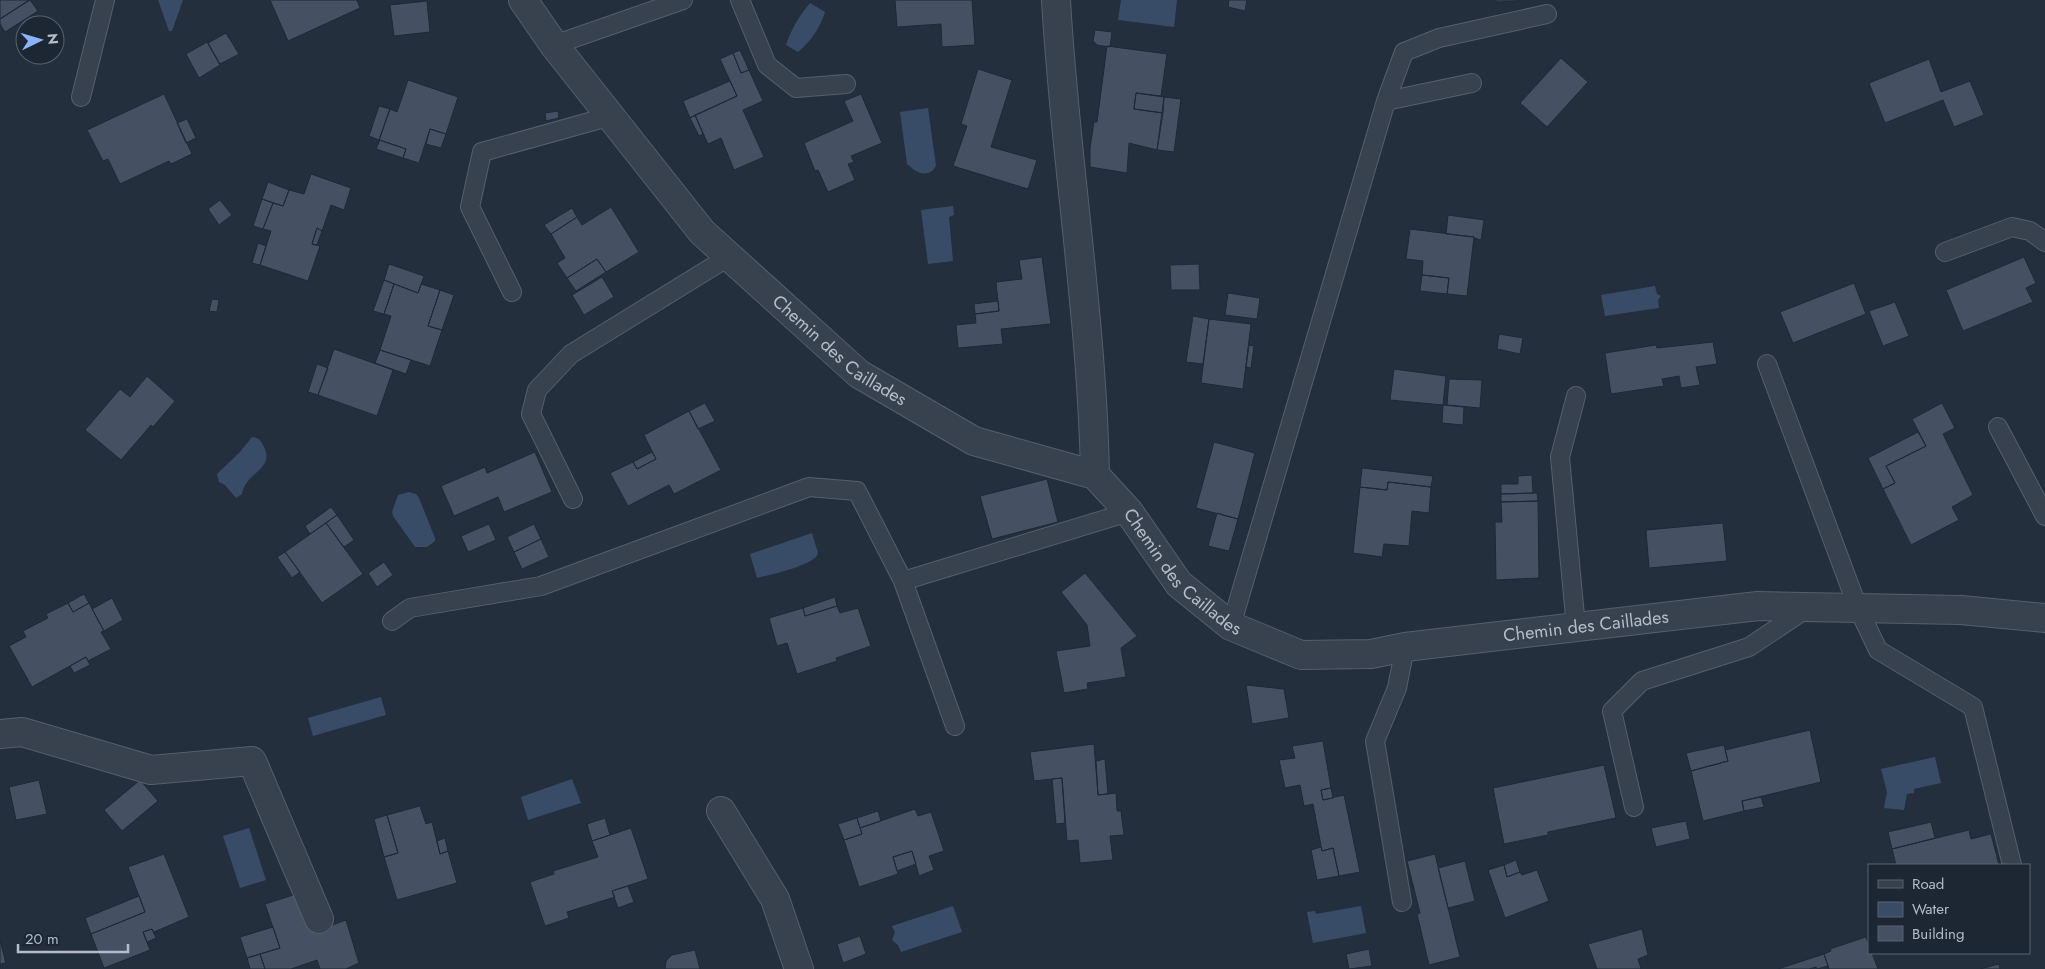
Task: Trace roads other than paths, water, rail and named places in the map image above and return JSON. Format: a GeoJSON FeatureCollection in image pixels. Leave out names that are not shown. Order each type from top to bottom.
{"type":"FeatureCollection","features":[{"type":"Feature","properties":{"kind":"street","name":"Chemin des Caillades"},"geometry":{"type":"LineString","coordinates":[[523,0],[554,45],[702,232],[859,374],[974,441],[1095,475],[1129,512],[1180,584],[1231,626],[1301,655],[1371,654],[1405,647],[1758,606],[1961,610],[2045,618]]}},
{"type":"Feature","properties":{"kind":"street"},"geometry":{"type":"LineString","coordinates":[[1056,0],[1060,75],[1094,405],[1095,475]]}},
{"type":"Feature","properties":{"kind":"street"},"geometry":{"type":"LineString","coordinates":[[0,734],[22,732],[150,770],[252,761],[319,919]]}},
{"type":"Feature","properties":{"kind":"street"},"geometry":{"type":"LineString","coordinates":[[721,811],[775,898],[799,969]]}},
{"type":"Feature","properties":{"kind":"lane"},"geometry":{"type":"LineString","coordinates":[[81,97],[104,0]]}},
{"type":"Feature","properties":{"kind":"lane"},"geometry":{"type":"LineString","coordinates":[[554,45],[683,0]]}},
{"type":"Feature","properties":{"kind":"lane"},"geometry":{"type":"LineString","coordinates":[[740,0],[767,64],[796,88],[846,84]]}},
{"type":"Feature","properties":{"kind":"lane"},"geometry":{"type":"LineString","coordinates":[[1231,626],[1386,101],[1404,52],[1439,38],[1547,14]]}},
{"type":"Feature","properties":{"kind":"lane"},"geometry":{"type":"LineString","coordinates":[[1386,101],[1472,83]]}},
{"type":"Feature","properties":{"kind":"lane"},"geometry":{"type":"LineString","coordinates":[[512,292],[470,208],[482,152],[611,116]]}},
{"type":"Feature","properties":{"kind":"lane"},"geometry":{"type":"LineString","coordinates":[[1945,252],[2012,226],[2030,231],[2045,242]]}},
{"type":"Feature","properties":{"kind":"lane"},"geometry":{"type":"LineString","coordinates":[[573,499],[531,414],[537,390],[571,354],[730,256]]}},
{"type":"Feature","properties":{"kind":"lane"},"geometry":{"type":"LineString","coordinates":[[1767,364],[1858,608],[1878,650],[1973,707],[2012,864]]}},
{"type":"Feature","properties":{"kind":"lane"},"geometry":{"type":"LineString","coordinates":[[1576,396],[1560,457],[1576,627]]}},
{"type":"Feature","properties":{"kind":"lane"},"geometry":{"type":"LineString","coordinates":[[1998,427],[2045,516]]}},
{"type":"Feature","properties":{"kind":"lane"},"geometry":{"type":"LineString","coordinates":[[392,622],[410,608],[542,586],[809,487],[858,491],[903,581],[955,726]]}},
{"type":"Feature","properties":{"kind":"lane"},"geometry":{"type":"LineString","coordinates":[[903,581],[1129,512]]}},
{"type":"Feature","properties":{"kind":"lane"},"geometry":{"type":"LineString","coordinates":[[1634,807],[1612,711],[1642,681],[1749,647],[1810,607]]}},
{"type":"Feature","properties":{"kind":"lane"},"geometry":{"type":"LineString","coordinates":[[1402,902],[1375,740],[1397,688],[1405,647]]}},
{"type":"Feature","properties":{"kind":"water"},"geometry":{"type":"Polygon","coordinates":[[[158,0],[183,0],[172,31],[169,31],[158,0]]]}},
{"type":"Feature","properties":{"kind":"water"},"geometry":{"type":"Polygon","coordinates":[[[1121,0],[1177,0],[1174,27],[1118,20],[1121,0]]]}},
{"type":"Feature","properties":{"kind":"water"},"geometry":{"type":"Polygon","coordinates":[[[810,3],[825,12],[814,34],[798,52],[786,45],[796,22],[810,3]]]}},
{"type":"Feature","properties":{"kind":"water"},"geometry":{"type":"Polygon","coordinates":[[[928,108],[936,166],[929,173],[922,173],[907,164],[900,112],[928,108]]]}},
{"type":"Feature","properties":{"kind":"water"},"geometry":{"type":"Polygon","coordinates":[[[953,206],[954,215],[949,217],[953,261],[928,264],[921,210],[953,206]]]}},
{"type":"Feature","properties":{"kind":"water"},"geometry":{"type":"Polygon","coordinates":[[[1655,286],[1657,294],[1661,296],[1658,300],[1659,308],[1605,316],[1601,295],[1655,286]]]}},
{"type":"Feature","properties":{"kind":"water"},"geometry":{"type":"Polygon","coordinates":[[[252,437],[261,441],[266,461],[248,481],[242,494],[236,498],[225,485],[219,482],[217,474],[240,452],[252,437]]]}},
{"type":"Feature","properties":{"kind":"water"},"geometry":{"type":"Polygon","coordinates":[[[409,492],[416,494],[419,498],[435,538],[435,541],[427,547],[415,547],[393,516],[392,512],[398,495],[409,492]]]}},
{"type":"Feature","properties":{"kind":"water"},"geometry":{"type":"Polygon","coordinates":[[[812,533],[818,553],[809,562],[757,578],[750,554],[812,533]]]}},
{"type":"Feature","properties":{"kind":"water"},"geometry":{"type":"Polygon","coordinates":[[[381,697],[386,715],[313,736],[308,718],[381,697]]]}},
{"type":"Feature","properties":{"kind":"water"},"geometry":{"type":"Polygon","coordinates":[[[1935,757],[1941,783],[1914,789],[1914,793],[1907,794],[1904,810],[1884,808],[1887,792],[1881,769],[1935,757]]]}},
{"type":"Feature","properties":{"kind":"water"},"geometry":{"type":"Polygon","coordinates":[[[572,779],[581,803],[528,820],[521,797],[572,779]]]}},
{"type":"Feature","properties":{"kind":"water"},"geometry":{"type":"Polygon","coordinates":[[[249,828],[266,880],[240,888],[223,836],[249,828]]]}},
{"type":"Feature","properties":{"kind":"water"},"geometry":{"type":"Polygon","coordinates":[[[953,906],[962,932],[901,952],[898,945],[892,940],[895,932],[892,926],[953,906]]]}},
{"type":"Feature","properties":{"kind":"water"},"geometry":{"type":"Polygon","coordinates":[[[1361,906],[1366,933],[1313,943],[1307,912],[1315,911],[1316,914],[1361,906]]]}}]}
